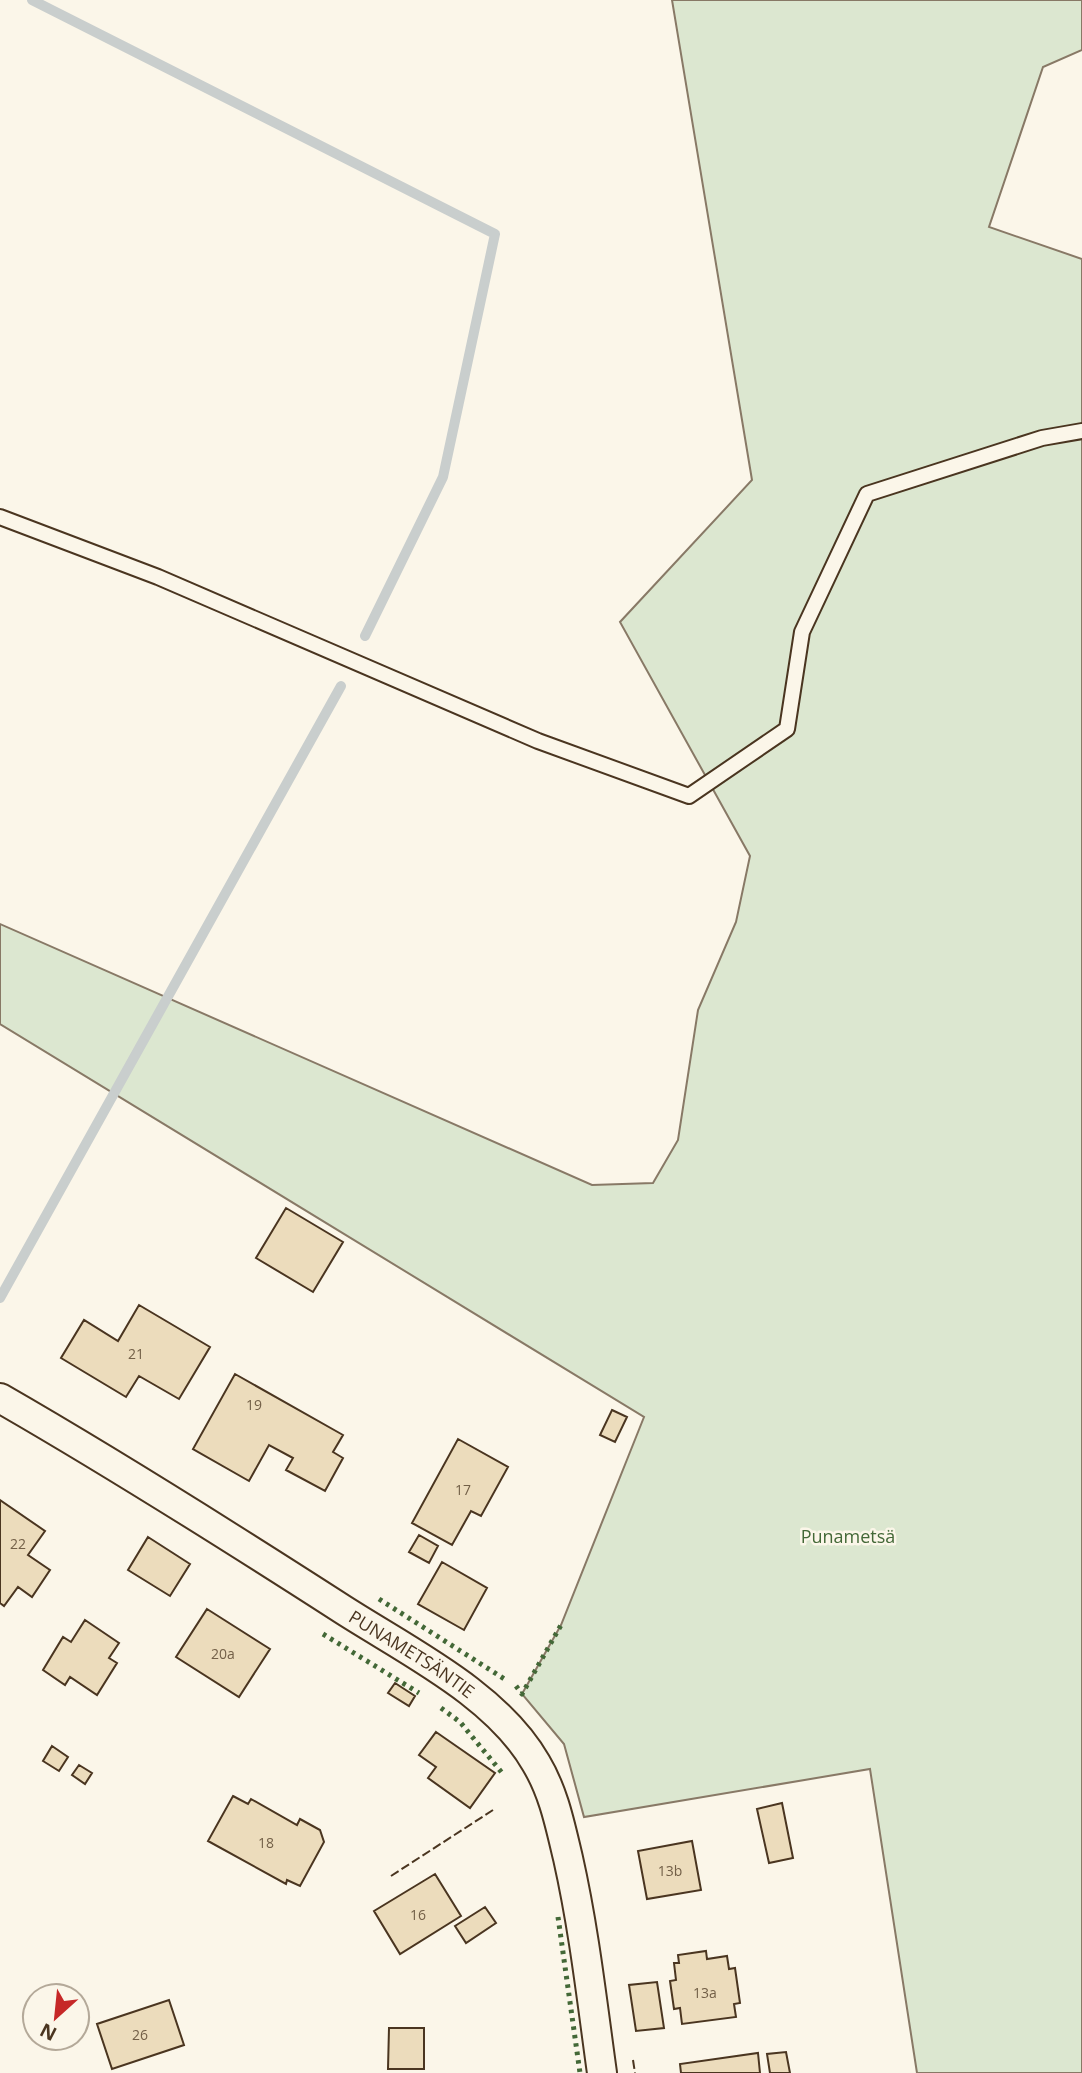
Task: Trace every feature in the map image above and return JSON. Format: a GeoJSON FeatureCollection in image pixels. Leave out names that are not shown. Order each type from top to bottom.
{"type":"FeatureCollection","features":[{"type":"Feature","properties":{"kind":"street","name":"PUNAMETSÄNTIE"},"geometry":{"type":"LineString","coordinates":[[0,1398],[139,1478],[381,1634],[480,1699],[514,1731],[536,1763],[554,1799],[578,1904],[602,2073]]}},
{"type":"Feature","properties":{"kind":"lane"},"geometry":{"type":"LineString","coordinates":[[0,517],[158,577],[538,741],[689,796],[786,729],[802,632],[867,494],[1042,438],[1082,431]]}},
{"type":"Feature","properties":{"kind":"green space","name":"Punametsä"},"geometry":{"type":"Polygon","coordinates":[[[672,0],[1082,0],[1082,50],[1043,67],[989,227],[1082,259],[1082,2073],[917,2073],[870,1769],[584,1817],[564,1744],[522,1694],[561,1625],[644,1417],[0,1024],[0,924],[592,1185],[653,1183],[678,1140],[698,1010],[736,922],[750,856],[620,622],[752,480],[672,0]]]}},
{"type":"Feature","properties":{"kind":"building"},"geometry":{"type":"Polygon","coordinates":[[[286,1208],[343,1242],[313,1292],[256,1258],[286,1208]]]}},
{"type":"Feature","properties":{"kind":"building"},"geometry":{"type":"Polygon","coordinates":[[[139,1305],[210,1347],[179,1399],[139,1376],[126,1397],[61,1358],[84,1320],[118,1341],[139,1305]]]}},
{"type":"Feature","properties":{"kind":"building"},"geometry":{"type":"Polygon","coordinates":[[[235,1374],[343,1435],[333,1452],[343,1458],[325,1491],[286,1470],[293,1458],[269,1445],[249,1481],[193,1449],[235,1374]]]}},
{"type":"Feature","properties":{"kind":"building"},"geometry":{"type":"Polygon","coordinates":[[[612,1410],[627,1417],[615,1442],[600,1435],[612,1410]]]}},
{"type":"Feature","properties":{"kind":"building"},"geometry":{"type":"Polygon","coordinates":[[[458,1439],[508,1467],[481,1516],[471,1511],[452,1545],[412,1523],[458,1439]]]}},
{"type":"Feature","properties":{"kind":"building"},"geometry":{"type":"Polygon","coordinates":[[[0,1500],[45,1531],[28,1555],[50,1570],[32,1597],[18,1587],[4,1606],[0,1603],[0,1500]]]}},
{"type":"Feature","properties":{"kind":"building"},"geometry":{"type":"Polygon","coordinates":[[[419,1535],[438,1546],[429,1563],[409,1552],[419,1535]]]}},
{"type":"Feature","properties":{"kind":"building"},"geometry":{"type":"Polygon","coordinates":[[[148,1537],[190,1564],[170,1596],[128,1570],[148,1537]]]}},
{"type":"Feature","properties":{"kind":"building"},"geometry":{"type":"Polygon","coordinates":[[[442,1562],[487,1588],[464,1630],[418,1604],[442,1562]]]}},
{"type":"Feature","properties":{"kind":"building"},"geometry":{"type":"Polygon","coordinates":[[[207,1609],[270,1649],[239,1697],[176,1657],[207,1609]]]}},
{"type":"Feature","properties":{"kind":"building"},"geometry":{"type":"Polygon","coordinates":[[[85,1620],[119,1643],[109,1658],[117,1663],[97,1695],[70,1677],[65,1685],[43,1670],[63,1637],[71,1642],[85,1620]]]}},
{"type":"Feature","properties":{"kind":"building"},"geometry":{"type":"Polygon","coordinates":[[[395,1683],[415,1696],[409,1706],[388,1693],[395,1683]]]}},
{"type":"Feature","properties":{"kind":"building"},"geometry":{"type":"Polygon","coordinates":[[[436,1732],[495,1773],[470,1808],[428,1778],[436,1767],[419,1755],[436,1732]]]}},
{"type":"Feature","properties":{"kind":"building"},"geometry":{"type":"Polygon","coordinates":[[[52,1746],[68,1757],[59,1771],[43,1761],[52,1746]]]}},
{"type":"Feature","properties":{"kind":"building"},"geometry":{"type":"Polygon","coordinates":[[[79,1765],[92,1773],[85,1784],[72,1775],[79,1765]]]}},
{"type":"Feature","properties":{"kind":"building"},"geometry":{"type":"Polygon","coordinates":[[[233,1796],[248,1804],[251,1799],[297,1825],[300,1819],[320,1830],[324,1842],[300,1886],[287,1880],[286,1884],[208,1841],[233,1796]]]}},
{"type":"Feature","properties":{"kind":"building"},"geometry":{"type":"Polygon","coordinates":[[[782,1803],[793,1858],[769,1863],[757,1809],[782,1803]]]}},
{"type":"Feature","properties":{"kind":"building"},"geometry":{"type":"Polygon","coordinates":[[[692,1841],[701,1890],[647,1899],[638,1851],[692,1841]]]}},
{"type":"Feature","properties":{"kind":"building"},"geometry":{"type":"Polygon","coordinates":[[[435,1874],[461,1916],[400,1954],[374,1911],[435,1874]]]}},
{"type":"Feature","properties":{"kind":"building"},"geometry":{"type":"Polygon","coordinates":[[[485,1907],[496,1923],[466,1943],[455,1926],[485,1907]]]}},
{"type":"Feature","properties":{"kind":"building"},"geometry":{"type":"Polygon","coordinates":[[[706,1951],[707,1959],[727,1956],[729,1969],[735,1968],[740,2003],[734,2004],[736,2017],[682,2024],[680,2008],[674,2009],[670,1981],[676,1980],[674,1963],[679,1963],[678,1955],[706,1951]]]}},
{"type":"Feature","properties":{"kind":"building"},"geometry":{"type":"Polygon","coordinates":[[[657,1982],[664,2028],[636,2031],[629,1985],[657,1982]]]}},
{"type":"Feature","properties":{"kind":"building"},"geometry":{"type":"Polygon","coordinates":[[[169,2000],[184,2045],[112,2069],[97,2024],[169,2000]]]}},
{"type":"Feature","properties":{"kind":"building"},"geometry":{"type":"Polygon","coordinates":[[[389,2028],[424,2028],[424,2069],[388,2069],[389,2028]]]}},
{"type":"Feature","properties":{"kind":"building"},"geometry":{"type":"Polygon","coordinates":[[[786,2052],[790,2073],[770,2073],[767,2054],[786,2052]]]}},
{"type":"Feature","properties":{"kind":"building"},"geometry":{"type":"Polygon","coordinates":[[[758,2053],[760,2073],[681,2073],[680,2064],[758,2053]]]}},
{"type":"Feature","properties":{"kind":"waterway"},"geometry":{"type":"LineString","coordinates":[[32,0],[495,234],[443,477],[365,636]]}},
{"type":"Feature","properties":{"kind":"waterway"},"geometry":{"type":"LineString","coordinates":[[0,1298],[341,686]]}},
{"type":"Feature","properties":{"kind":"hedge"},"geometry":{"type":"LineString","coordinates":[[379,1599],[506,1680]]}},
{"type":"Feature","properties":{"kind":"hedge"},"geometry":{"type":"LineString","coordinates":[[516,1686],[522,1694],[561,1625]]}},
{"type":"Feature","properties":{"kind":"hedge"},"geometry":{"type":"LineString","coordinates":[[323,1634],[419,1693]]}},
{"type":"Feature","properties":{"kind":"hedge"},"geometry":{"type":"LineString","coordinates":[[441,1708],[460,1722],[503,1774]]}},
{"type":"Feature","properties":{"kind":"hedge"},"geometry":{"type":"LineString","coordinates":[[558,1917],[580,2073]]}},
{"type":"Feature","properties":{"kind":"fence"},"geometry":{"type":"LineString","coordinates":[[391,1876],[493,1810]]}},
{"type":"Feature","properties":{"kind":"fence"},"geometry":{"type":"LineString","coordinates":[[633,2060],[635,2073]]}}]}
